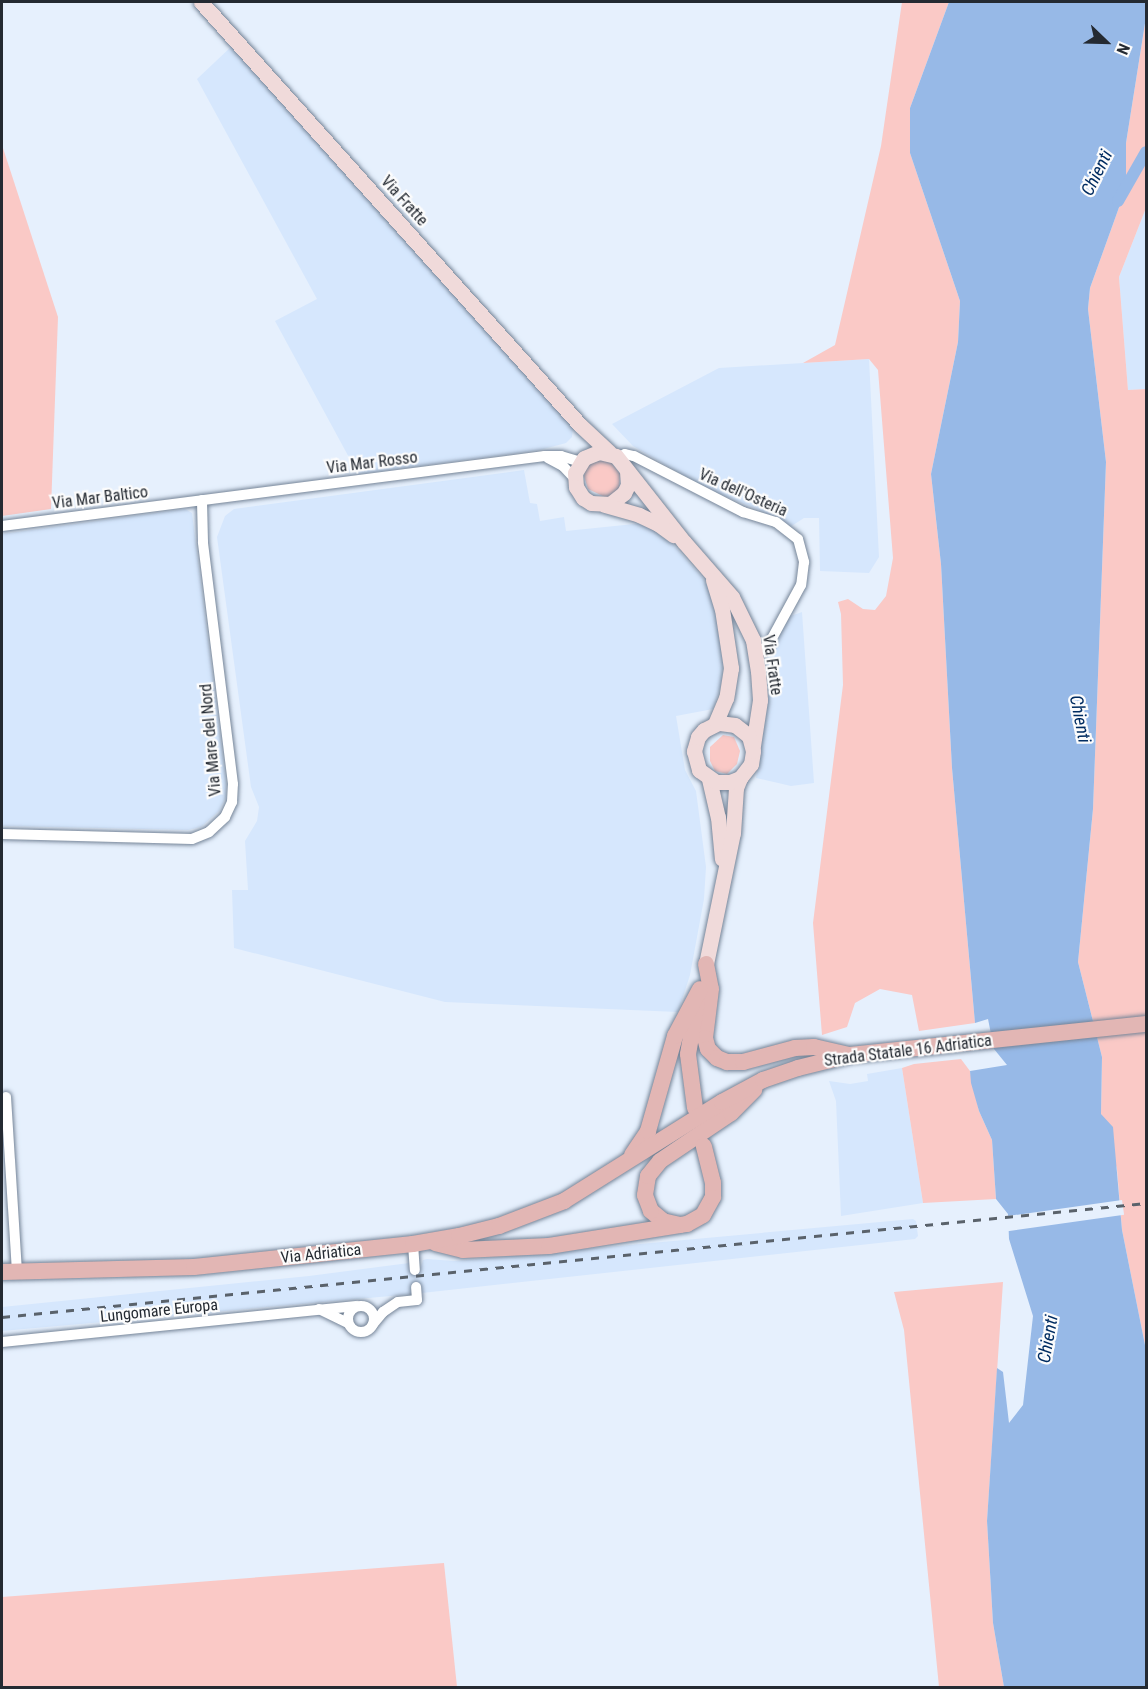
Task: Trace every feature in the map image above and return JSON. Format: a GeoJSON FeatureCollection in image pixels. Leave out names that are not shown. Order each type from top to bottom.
{"type":"FeatureCollection","features":[{"type":"Feature","properties":{"kind":"main road","name":"Via Fratte"},"geometry":{"type":"LineString","coordinates":[[201,2],[580,425],[619,461],[740,609],[753,640],[760,700],[751,764],[740,778],[736,788],[733,833],[706,964]]}},
{"type":"Feature","properties":{"kind":"main road"},"geometry":{"type":"LineString","coordinates":[[575,479],[584,441],[580,425]]}},
{"type":"Feature","properties":{"kind":"main road"},"geometry":{"type":"LineString","coordinates":[[581,461],[596,452],[619,461],[628,481],[624,493],[618,500],[605,505]]}},
{"type":"Feature","properties":{"kind":"main road","name":"Via Fratte"},"geometry":{"type":"LineString","coordinates":[[575,479],[583,498],[595,505],[605,505],[658,524],[684,542]]}},
{"type":"Feature","properties":{"kind":"main road","name":"Via Fratte"},"geometry":{"type":"LineString","coordinates":[[706,566],[716,587],[722,609],[731,668],[726,698],[714,724],[701,733],[693,751],[696,766],[709,779],[719,823],[723,874]]}},
{"type":"Feature","properties":{"kind":"main road"},"geometry":{"type":"LineString","coordinates":[[714,724],[725,723],[738,727],[747,734],[753,746]]}},
{"type":"Feature","properties":{"kind":"main road"},"geometry":{"type":"LineString","coordinates":[[709,779],[727,783],[740,778]]}},
{"type":"Feature","properties":{"kind":"main road"},"geometry":{"type":"LineString","coordinates":[[695,1108],[688,1054],[706,964]]}},
{"type":"Feature","properties":{"kind":"main road"},"geometry":{"type":"LineString","coordinates":[[706,964],[711,988],[705,1038],[708,1049],[717,1058],[727,1062],[743,1062],[795,1048],[814,1047],[857,1054]]}},
{"type":"Feature","properties":{"kind":"main road"},"geometry":{"type":"LineString","coordinates":[[624,1166],[648,1131],[675,1036],[700,988]]}},
{"type":"Feature","properties":{"kind":"main road","name":"Strada Statale 16 Adriatica"},"geometry":{"type":"LineString","coordinates":[[624,1166],[722,1102],[763,1080],[798,1068],[857,1054],[1146,1024]]}},
{"type":"Feature","properties":{"kind":"main road"},"geometry":{"type":"LineString","coordinates":[[680,1225],[663,1221],[651,1210],[645,1195],[648,1176],[660,1161],[731,1113],[763,1080]]}},
{"type":"Feature","properties":{"kind":"main road"},"geometry":{"type":"LineString","coordinates":[[431,1241],[462,1250],[526,1247],[586,1241],[680,1225],[700,1218],[711,1202],[714,1188],[704,1146]]}},
{"type":"Feature","properties":{"kind":"main road","name":"Via Adriatica"},"geometry":{"type":"LineString","coordinates":[[9,1272],[194,1267],[431,1241],[489,1228],[532,1214],[564,1201],[624,1166]]}},
{"type":"Feature","properties":{"kind":"street","name":"Via dell'Osteria"},"geometry":{"type":"LineString","coordinates":[[619,461],[625,454],[634,456],[743,512],[776,522],[798,539],[804,562],[801,585],[770,644],[755,656]]}},
{"type":"Feature","properties":{"kind":"street","name":"Via Mar Rosso"},"geometry":{"type":"LineString","coordinates":[[202,500],[545,456],[581,461]]}},
{"type":"Feature","properties":{"kind":"street"},"geometry":{"type":"LineString","coordinates":[[545,456],[563,466],[575,479]]}},
{"type":"Feature","properties":{"kind":"street","name":"Via Mar Baltico"},"geometry":{"type":"LineString","coordinates":[[2,526],[202,500]]}},
{"type":"Feature","properties":{"kind":"street","name":"Via Mare del Nord"},"geometry":{"type":"LineString","coordinates":[[2,834],[192,839],[209,832],[225,817],[232,802],[233,784],[203,542],[202,500]]}},
{"type":"Feature","properties":{"kind":"street"},"geometry":{"type":"LineString","coordinates":[[6,1097],[9,1272]]}},
{"type":"Feature","properties":{"kind":"street"},"geometry":{"type":"LineString","coordinates":[[413,1244],[415,1270]]}},
{"type":"Feature","properties":{"kind":"street"},"geometry":{"type":"LineString","coordinates":[[318,1309],[348,1323],[353,1329],[361,1332],[369,1329],[383,1312],[398,1302],[417,1300],[416,1287]]}},
{"type":"Feature","properties":{"kind":"street"},"geometry":{"type":"LineString","coordinates":[[348,1323],[348,1315],[356,1306],[364,1306],[372,1311],[373,1324]]}},
{"type":"Feature","properties":{"kind":"street","name":"Lungomare Europa"},"geometry":{"type":"LineString","coordinates":[[2,1342],[356,1306]]}},
{"type":"Feature","properties":{"kind":"shaded area"},"geometry":{"type":"Polygon","coordinates":[[[902,2],[949,2],[910,108],[910,153],[960,301],[958,342],[931,474],[941,564],[952,768],[975,1023],[919,1031],[912,995],[880,989],[855,1003],[847,1027],[822,1035],[813,923],[843,685],[841,614],[838,602],[848,599],[863,609],[875,610],[886,596],[893,558],[878,370],[869,359],[803,363],[835,345],[881,146],[902,2]]]}},
{"type":"Feature","properties":{"kind":"shaded area"},"geometry":{"type":"Polygon","coordinates":[[[1146,17],[1146,208],[1119,277],[1128,390],[1146,389],[1146,1350],[1122,1230],[1117,1169],[1101,1114],[1102,1057],[1078,962],[1093,809],[1106,462],[1088,309],[1090,288],[1126,188],[1126,143],[1146,17]]]}},
{"type":"Feature","properties":{"kind":"shaded area"},"geometry":{"type":"Polygon","coordinates":[[[233,45],[573,427],[572,437],[566,443],[540,450],[358,474],[275,321],[317,299],[197,79],[233,45]]]}},
{"type":"Feature","properties":{"kind":"shaded area"},"geometry":{"type":"Polygon","coordinates":[[[2,145],[58,317],[51,509],[2,516],[2,145]]]}},
{"type":"Feature","properties":{"kind":"shaded area"},"geometry":{"type":"Polygon","coordinates":[[[1146,208],[1146,389],[1128,390],[1119,277],[1146,208]]]}},
{"type":"Feature","properties":{"kind":"shaded area"},"geometry":{"type":"Polygon","coordinates":[[[869,359],[879,557],[869,573],[820,571],[819,518],[804,518],[790,527],[764,512],[705,488],[633,446],[612,424],[719,368],[869,359]]]}},
{"type":"Feature","properties":{"kind":"shaded area"},"geometry":{"type":"Polygon","coordinates":[[[598,458],[610,461],[620,474],[619,490],[607,498],[588,489],[584,476],[587,463],[598,458]]]}},
{"type":"Feature","properties":{"kind":"shaded area"},"geometry":{"type":"Polygon","coordinates":[[[524,470],[530,503],[537,504],[540,521],[564,517],[566,531],[644,523],[661,531],[702,577],[711,592],[719,619],[723,662],[721,685],[713,709],[676,716],[685,770],[696,791],[706,867],[704,899],[690,975],[678,1012],[445,1002],[234,948],[232,890],[248,890],[245,841],[257,821],[259,807],[251,787],[217,537],[225,516],[234,509],[524,470]]]}},
{"type":"Feature","properties":{"kind":"shaded area"},"geometry":{"type":"Polygon","coordinates":[[[185,509],[192,513],[226,782],[226,797],[219,811],[201,827],[188,830],[2,826],[2,534],[185,509]]]}},
{"type":"Feature","properties":{"kind":"shaded area"},"geometry":{"type":"Polygon","coordinates":[[[802,612],[814,783],[791,786],[756,778],[777,640],[788,617],[802,612]]]}},
{"type":"Feature","properties":{"kind":"shaded area"},"geometry":{"type":"Polygon","coordinates":[[[723,735],[734,737],[740,751],[737,764],[727,774],[715,771],[710,761],[710,747],[723,735]]]}},
{"type":"Feature","properties":{"kind":"shaded area"},"geometry":{"type":"Polygon","coordinates":[[[961,1059],[970,1071],[979,1111],[992,1140],[996,1199],[923,1203],[902,1068],[914,1064],[961,1059]]]}},
{"type":"Feature","properties":{"kind":"shaded area"},"geometry":{"type":"Polygon","coordinates":[[[902,1068],[923,1203],[841,1216],[836,1101],[829,1081],[850,1084],[868,1081],[867,1074],[902,1068]]]}},
{"type":"Feature","properties":{"kind":"shaded area"},"geometry":{"type":"Polygon","coordinates":[[[913,1219],[916,1221],[918,1236],[915,1239],[422,1293],[420,1286],[413,1294],[2,1331],[2,1307],[309,1276],[409,1263],[411,1270],[420,1269],[423,1260],[427,1259],[454,1261],[913,1219]]]}},
{"type":"Feature","properties":{"kind":"shaded area"},"geometry":{"type":"Polygon","coordinates":[[[1003,1282],[987,1521],[993,1623],[1004,1687],[939,1687],[904,1330],[894,1292],[1003,1282]]]}},
{"type":"Feature","properties":{"kind":"shaded area"},"geometry":{"type":"Polygon","coordinates":[[[444,1563],[457,1687],[2,1687],[2,1597],[444,1563]]]}},
{"type":"Feature","properties":{"kind":"water","name":"Chienti"},"geometry":{"type":"Polygon","coordinates":[[[949,2],[1146,2],[1146,17],[1126,143],[1126,188],[1090,288],[1088,309],[1106,462],[1093,809],[1078,962],[1102,1057],[1101,1114],[1113,1127],[1122,1230],[1146,1350],[1146,1687],[1004,1687],[993,1623],[987,1521],[997,1368],[1003,1372],[1009,1423],[1023,1405],[1033,1316],[1009,1239],[1008,1214],[996,1199],[992,1140],[979,1111],[971,1083],[970,1071],[1007,1065],[994,1049],[988,1019],[975,1023],[952,768],[941,564],[931,474],[958,342],[960,301],[910,153],[910,108],[949,2]]]}},
{"type":"Feature","properties":{"kind":"pier"},"geometry":{"type":"Polygon","coordinates":[[[1122,1200],[1124,1215],[1004,1232],[1002,1217],[1122,1200]]]}},
{"type":"Feature","properties":{"kind":"waterway"},"geometry":{"type":"LineString","coordinates":[[1118,201],[1146,152]]}},
{"type":"Feature","properties":{"kind":"railway"},"geometry":{"type":"LineString","coordinates":[[2,1317],[1146,1203]]}}]}
